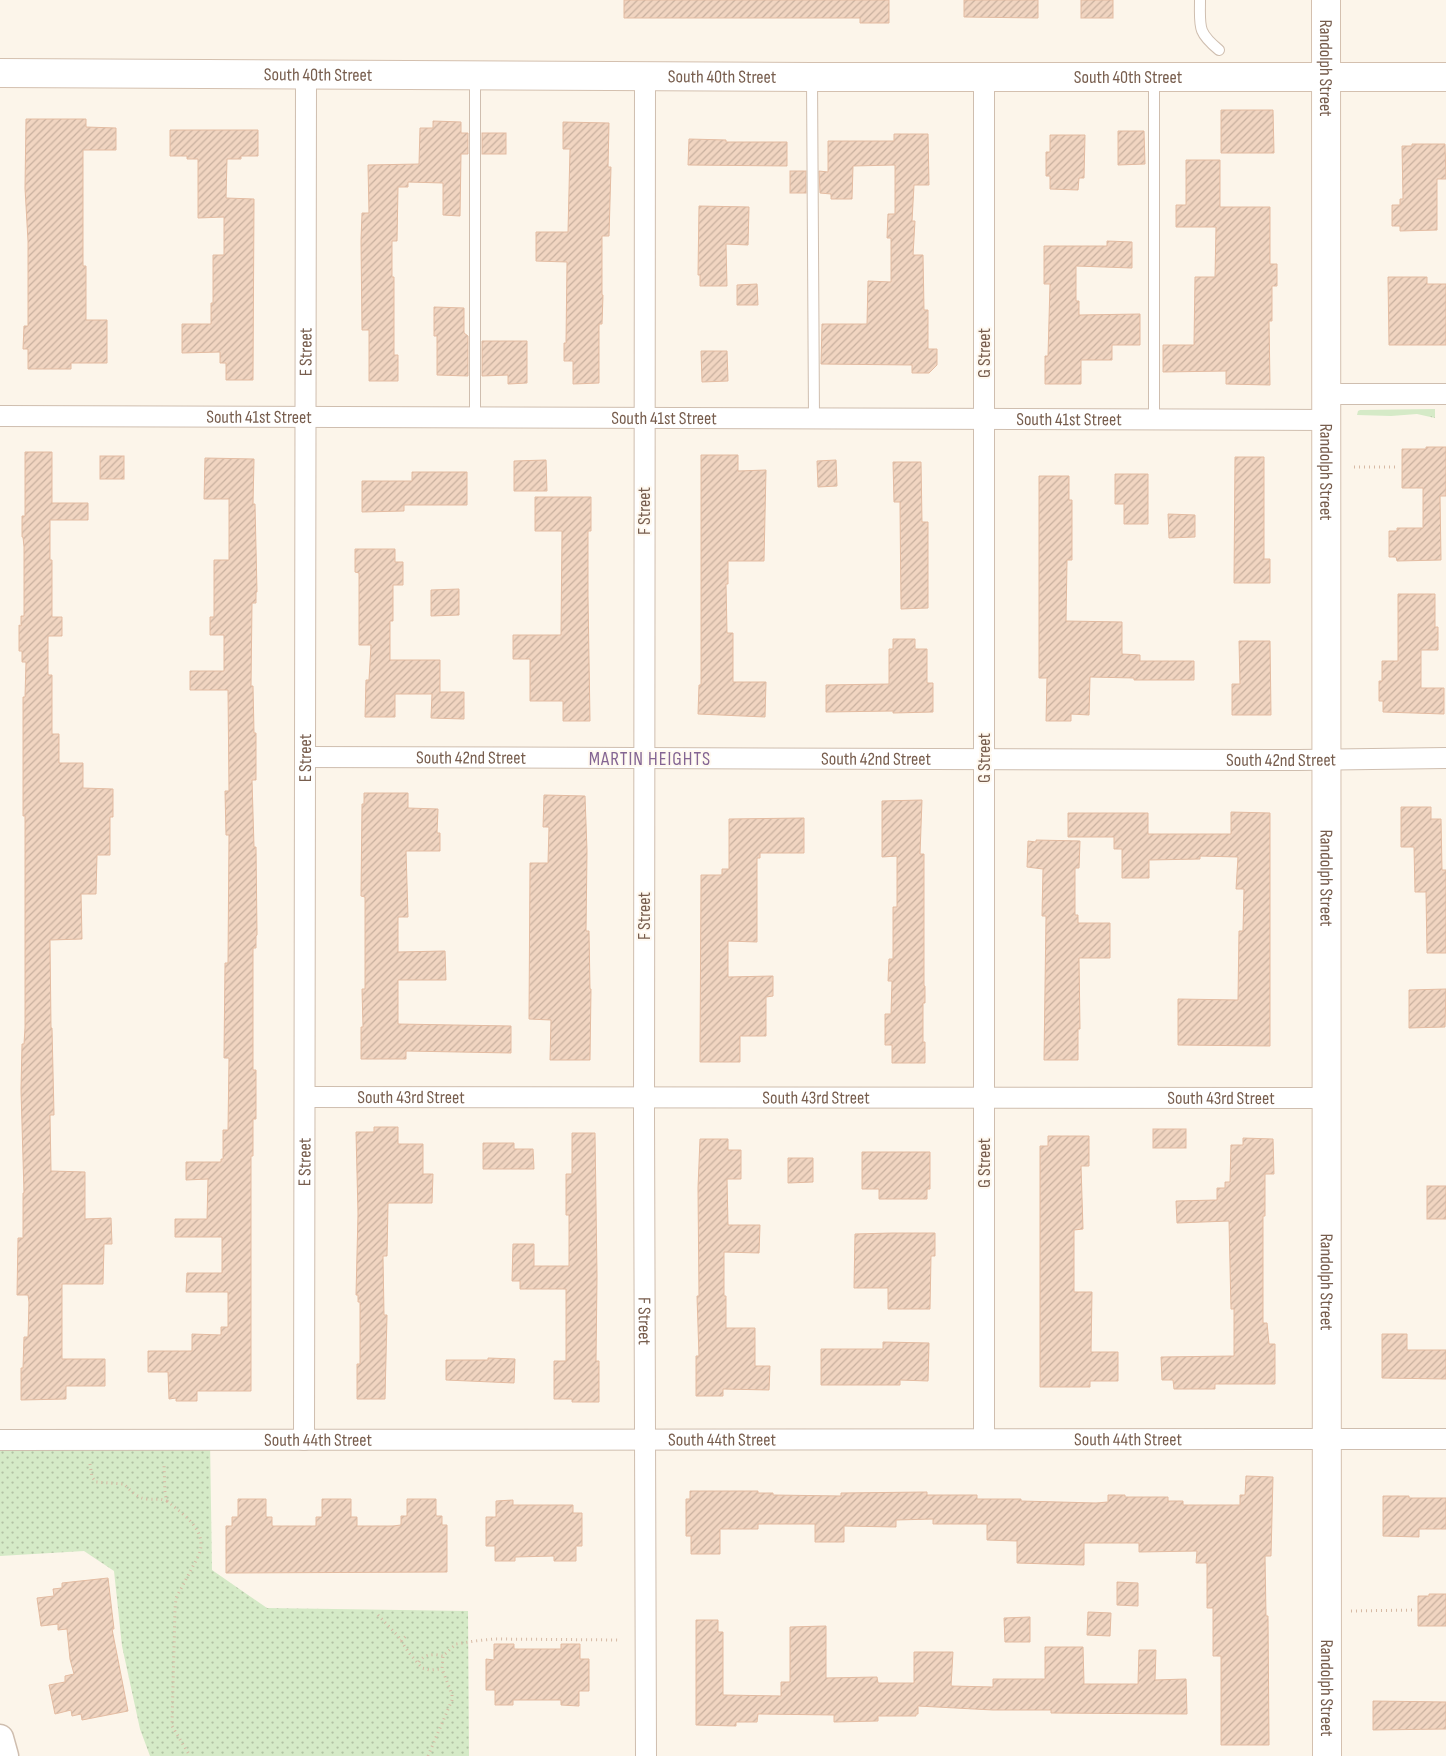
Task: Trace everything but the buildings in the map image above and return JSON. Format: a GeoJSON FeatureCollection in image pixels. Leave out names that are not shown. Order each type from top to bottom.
{"type":"FeatureCollection","features":[{"type":"Feature","properties":{"kind":"main road","name":"Randolph Street"},"geometry":{"type":"LineString","coordinates":[[1326,0],[1326,1756]]}},
{"type":"Feature","properties":{"kind":"main road","name":"South 40th Street"},"geometry":{"type":"LineString","coordinates":[[0,73],[812,77],[1446,77]]}},
{"type":"Feature","properties":{"kind":"street","name":"E Street"},"geometry":{"type":"LineString","coordinates":[[304,1440],[306,75]]}},
{"type":"Feature","properties":{"kind":"street","name":"F Street"},"geometry":{"type":"LineString","coordinates":[[645,75],[644,1098],[646,1756]]}},
{"type":"Feature","properties":{"kind":"street","name":"G Street"},"geometry":{"type":"LineString","coordinates":[[984,76],[984,1439]]}},
{"type":"Feature","properties":{"kind":"street","name":"South 41st Street"},"geometry":{"type":"LineString","coordinates":[[0,416],[1154,420],[1326,407],[1446,394]]}},
{"type":"Feature","properties":{"kind":"street","name":"South 42nd Street"},"geometry":{"type":"LineString","coordinates":[[305,756],[984,759],[1446,758]]}},
{"type":"Feature","properties":{"kind":"street","name":"South 43rd Street"},"geometry":{"type":"LineString","coordinates":[[305,1097],[1326,1098]]}},
{"type":"Feature","properties":{"kind":"street","name":"South 44th Street"},"geometry":{"type":"LineString","coordinates":[[0,1440],[1446,1439]]}},
{"type":"Feature","properties":{"kind":"street"},"geometry":{"type":"LineString","coordinates":[[0,1738],[5,1756]]}},
{"type":"Feature","properties":{"kind":"lane"},"geometry":{"type":"LineString","coordinates":[[1200,0],[1200,25],[1202,32],[1205,38],[1219,50]]}},
{"type":"Feature","properties":{"kind":"lane"},"geometry":{"type":"LineString","coordinates":[[475,75],[475,418]]}},
{"type":"Feature","properties":{"kind":"lane"},"geometry":{"type":"LineString","coordinates":[[812,77],[814,419]]}},
{"type":"Feature","properties":{"kind":"lane"},"geometry":{"type":"LineString","coordinates":[[1154,77],[1154,420]]}},
{"type":"Feature","properties":{"kind":"path"},"geometry":{"type":"LineString","coordinates":[[1354,467],[1399,466]]}},
{"type":"Feature","properties":{"kind":"path"},"geometry":{"type":"LineString","coordinates":[[90,1464],[92,1478],[96,1482],[124,1484],[141,1498],[160,1498],[167,1501],[194,1525],[201,1540],[201,1549],[176,1598],[175,1608],[172,1726],[190,1756]]}},
{"type":"Feature","properties":{"kind":"path"},"geometry":{"type":"LineString","coordinates":[[164,1464],[167,1501]]}},
{"type":"Feature","properties":{"kind":"path"},"geometry":{"type":"LineString","coordinates":[[1357,1611],[1415,1610]]}},
{"type":"Feature","properties":{"kind":"path"},"geometry":{"type":"LineString","coordinates":[[378,1615],[409,1653],[419,1662],[422,1668],[430,1670],[442,1669]]}},
{"type":"Feature","properties":{"kind":"path"},"geometry":{"type":"LineString","coordinates":[[401,1641],[406,1636]]}},
{"type":"Feature","properties":{"kind":"path"},"geometry":{"type":"LineString","coordinates":[[428,1756],[450,1706],[452,1694],[442,1669],[443,1656],[456,1644],[494,1639],[621,1640]]}},
{"type":"Feature","properties":{"kind":"path"},"geometry":{"type":"LineString","coordinates":[[419,1662],[422,1658],[432,1654],[443,1656]]}},
{"type":"Feature","properties":{"kind":"green space"},"geometry":{"type":"Polygon","coordinates":[[[1435,409],[1435,418],[1417,414],[1391,416],[1357,415],[1360,410],[1435,409]]]}},
{"type":"Feature","properties":{"kind":"green space"},"geometry":{"type":"Polygon","coordinates":[[[0,1440],[210,1440],[212,1570],[267,1608],[468,1611],[469,1756],[150,1756],[140,1729],[122,1646],[114,1571],[84,1551],[0,1556],[0,1440]]]}},
{"type":"Feature","properties":{"kind":"district","name":"MARTIN HEIGHTS"},"geometry":{"type":"Point","coordinates":[650,758]}}]}
